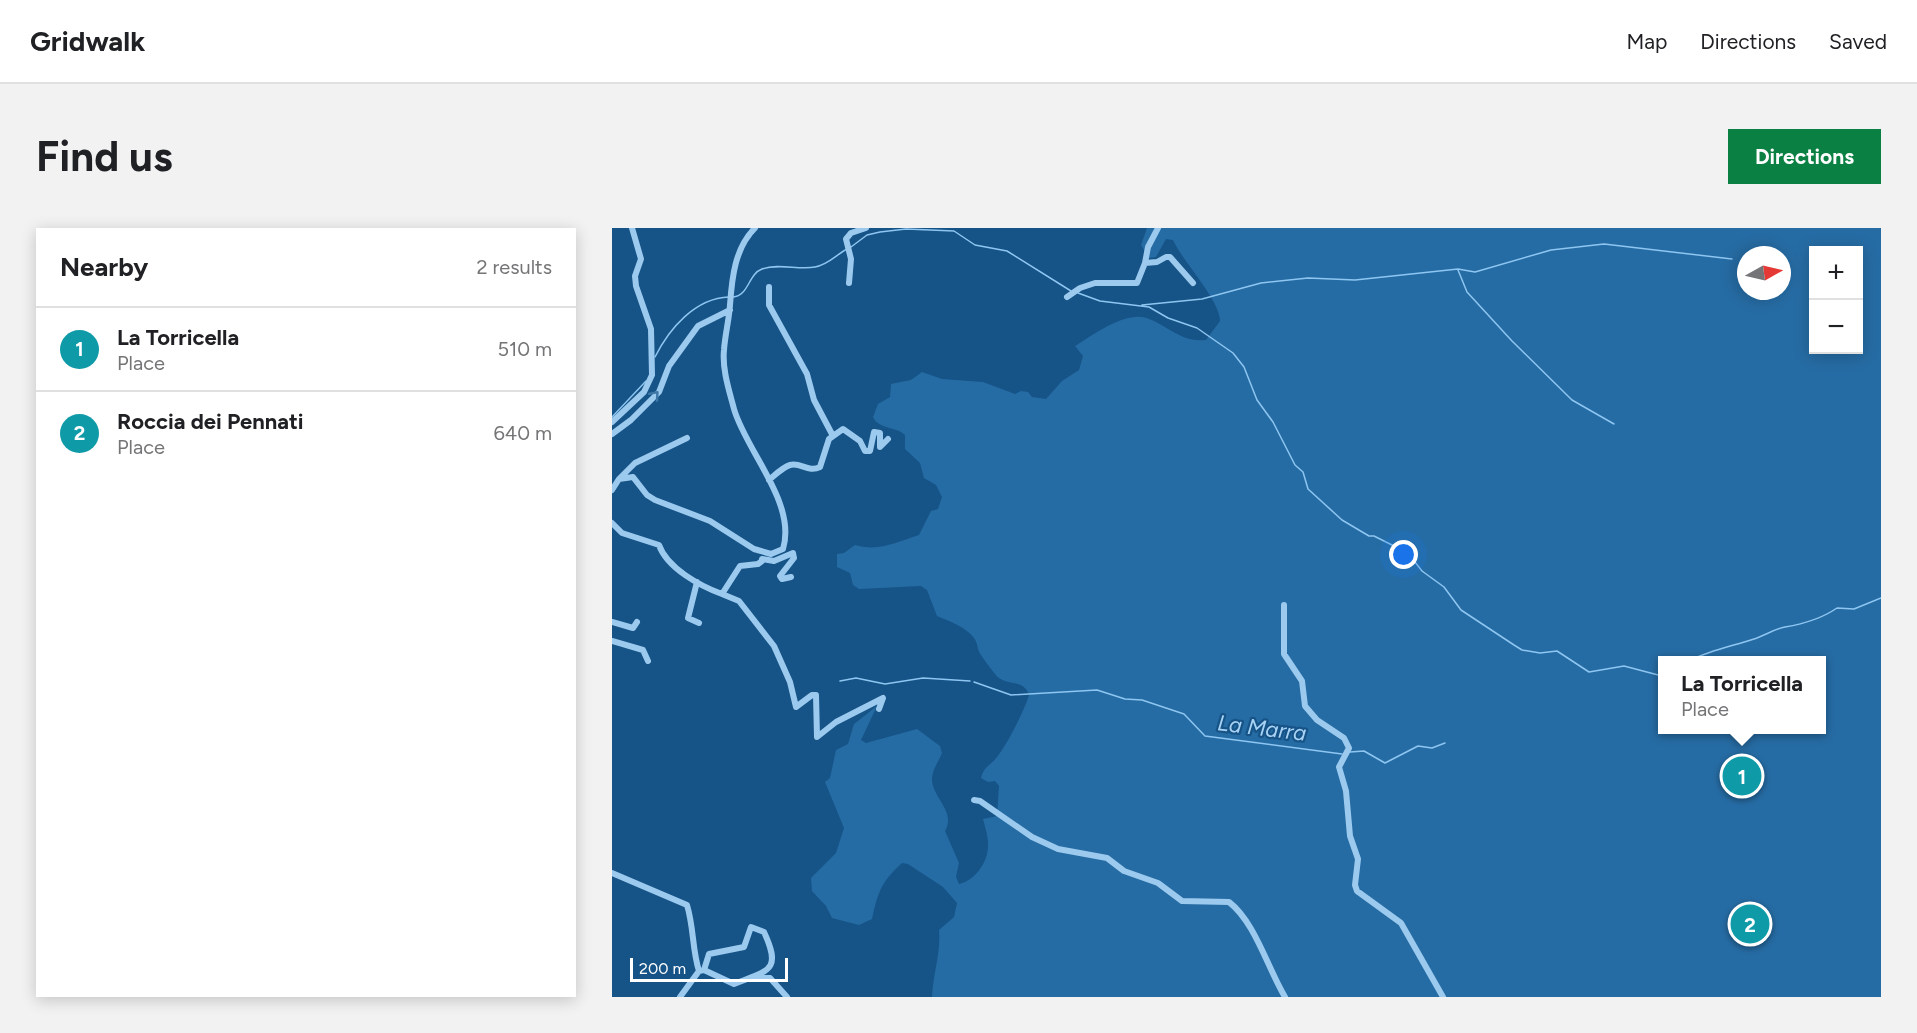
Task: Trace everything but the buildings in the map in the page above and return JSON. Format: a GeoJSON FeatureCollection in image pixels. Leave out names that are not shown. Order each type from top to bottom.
{"type":"FeatureCollection","features":[{"type":"Feature","properties":{"kind":"street"},"geometry":{"type":"LineString","coordinates":[[612,421],[644,392],[651,381],[653,370],[651,329],[636,286],[635,276],[641,259],[632,228]]}},
{"type":"Feature","properties":{"kind":"street"},"geometry":{"type":"LineString","coordinates":[[616,479],[633,477],[647,495],[655,500],[710,520],[762,553],[776,553],[783,549],[785,541],[778,498],[740,426],[725,372],[723,352],[738,256],[744,239],[755,228]]}},
{"type":"Feature","properties":{"kind":"street"},"geometry":{"type":"LineString","coordinates":[[849,283],[848,236],[866,228]]}},
{"type":"Feature","properties":{"kind":"street"},"geometry":{"type":"LineString","coordinates":[[1072,294],[1095,283],[1137,283],[1145,263],[1148,247],[1158,228]]}},
{"type":"Feature","properties":{"kind":"street"},"geometry":{"type":"LineString","coordinates":[[1145,263],[1170,258],[1193,283]]}},
{"type":"Feature","properties":{"kind":"street"},"geometry":{"type":"LineString","coordinates":[[769,286],[769,305],[807,374],[814,400],[833,436]]}},
{"type":"Feature","properties":{"kind":"street"},"geometry":{"type":"LineString","coordinates":[[612,434],[623,428],[659,392],[674,358],[698,326],[729,310]]}},
{"type":"Feature","properties":{"kind":"street"},"geometry":{"type":"LineString","coordinates":[[769,480],[789,465],[794,464],[810,470],[820,467],[826,447],[833,436],[845,429],[868,451],[874,432],[880,433],[880,447],[888,439]]}},
{"type":"Feature","properties":{"kind":"street"},"geometry":{"type":"LineString","coordinates":[[612,490],[616,479],[635,463],[687,438]]}},
{"type":"Feature","properties":{"kind":"street"},"geometry":{"type":"LineString","coordinates":[[612,524],[622,533],[659,545],[668,559],[696,582],[739,601],[774,646],[790,682],[796,708],[812,695],[816,695],[817,737],[836,722],[883,698],[879,709]]}},
{"type":"Feature","properties":{"kind":"street"},"geometry":{"type":"LineString","coordinates":[[762,553],[762,561]]}},
{"type":"Feature","properties":{"kind":"street"},"geometry":{"type":"LineString","coordinates":[[722,594],[740,566],[774,561],[793,553],[794,557],[780,576],[782,579],[791,577]]}},
{"type":"Feature","properties":{"kind":"street"},"geometry":{"type":"LineString","coordinates":[[696,582],[688,618],[699,623]]}},
{"type":"Feature","properties":{"kind":"street"},"geometry":{"type":"LineString","coordinates":[[1284,605],[1284,654],[1302,681],[1305,706],[1317,720],[1344,738],[1349,748],[1340,767],[1346,790],[1350,836],[1358,859],[1354,885],[1357,891],[1401,923],[1443,997]]}},
{"type":"Feature","properties":{"kind":"street"},"geometry":{"type":"LineString","coordinates":[[612,622],[633,628],[637,622]]}},
{"type":"Feature","properties":{"kind":"street"},"geometry":{"type":"LineString","coordinates":[[612,641],[643,650],[648,661]]}},
{"type":"Feature","properties":{"kind":"street"},"geometry":{"type":"LineString","coordinates":[[974,800],[980,801],[1032,837],[1058,849],[1107,858],[1124,871],[1158,883],[1182,901],[1228,902],[1237,909],[1265,955],[1285,997]]}},
{"type":"Feature","properties":{"kind":"street"},"geometry":{"type":"LineString","coordinates":[[612,873],[687,905],[694,932],[693,950],[702,971],[734,984],[769,968],[774,959],[764,932],[751,927],[744,947],[709,954],[702,971],[680,997]]}},
{"type":"Feature","properties":{"kind":"street"},"geometry":{"type":"LineString","coordinates":[[753,976],[765,975],[770,978],[786,997]]}},
{"type":"Feature","properties":{"kind":"shaded area"},"geometry":{"type":"Polygon","coordinates":[[[1147,228],[1881,228],[1881,997],[932,997],[939,930],[954,917],[957,903],[943,887],[908,864],[902,863],[881,888],[872,919],[859,925],[832,918],[826,906],[812,891],[811,878],[836,853],[844,828],[825,782],[830,778],[836,750],[848,744],[854,724],[877,706],[861,740],[866,743],[917,729],[940,746],[942,753],[934,770],[932,781],[948,818],[945,831],[959,863],[956,877],[959,884],[976,874],[984,863],[988,843],[983,819],[997,816],[999,786],[995,781],[988,782],[981,778],[982,774],[1006,744],[1029,695],[1023,686],[1003,680],[995,674],[980,653],[971,634],[937,616],[927,590],[921,586],[859,589],[853,585],[850,573],[837,567],[837,554],[844,553],[855,545],[880,547],[919,535],[931,511],[938,509],[942,497],[936,485],[924,478],[920,463],[905,449],[905,435],[879,424],[873,417],[878,404],[890,397],[891,384],[911,380],[922,372],[942,379],[983,382],[1015,394],[1021,391],[1028,392],[1032,397],[1046,399],[1062,381],[1079,370],[1083,356],[1075,346],[1104,328],[1127,318],[1143,317],[1185,338],[1206,340],[1220,321],[1208,292],[1173,240],[1166,239],[1156,257],[1149,258],[1141,245],[1147,228]]]}},
{"type":"Feature","properties":{"kind":"waterway"},"geometry":{"type":"LineString","coordinates":[[851,247],[867,235],[880,232],[906,229],[954,231],[975,245],[1007,251],[1071,291]]}},
{"type":"Feature","properties":{"kind":"waterway"},"geometry":{"type":"LineString","coordinates":[[1142,305],[1202,299],[1261,283],[1308,278],[1355,280],[1458,269],[1475,272],[1551,250],[1604,244],[1732,259]]}},
{"type":"Feature","properties":{"kind":"waterway"},"geometry":{"type":"LineString","coordinates":[[733,297],[742,293],[754,275],[762,269],[820,266],[847,249]]}},
{"type":"Feature","properties":{"kind":"waterway"},"geometry":{"type":"LineString","coordinates":[[1458,270],[1467,292],[1512,341],[1572,400],[1614,424]]}},
{"type":"Feature","properties":{"kind":"waterway"},"geometry":{"type":"LineString","coordinates":[[1078,293],[1100,301],[1149,307],[1168,318],[1197,328],[1233,353],[1244,367],[1257,400],[1273,422],[1295,465],[1303,472],[1308,489],[1342,520],[1369,536],[1374,536],[1408,553],[1422,571],[1444,587],[1461,610],[1514,645],[1522,650],[1540,653],[1557,651],[1589,672],[1624,666],[1658,675]]}},
{"type":"Feature","properties":{"kind":"waterway"},"geometry":{"type":"LineString","coordinates":[[655,357],[668,336],[684,317],[705,303],[729,297]]}},
{"type":"Feature","properties":{"kind":"waterway"},"geometry":{"type":"LineString","coordinates":[[612,417],[646,381]]}},
{"type":"Feature","properties":{"kind":"waterway"},"geometry":{"type":"LineString","coordinates":[[1701,656],[1758,638],[1781,628],[1812,620],[1837,608],[1854,609],[1881,598]]}},
{"type":"Feature","properties":{"kind":"waterway"},"geometry":{"type":"LineString","coordinates":[[840,681],[856,678],[885,684],[923,678],[970,681]]}},
{"type":"Feature","properties":{"kind":"waterway","name":"La Marra"},"geometry":{"type":"LineString","coordinates":[[974,682],[1011,695],[1097,690],[1125,699],[1142,700],[1184,714],[1205,736],[1342,754]]}},
{"type":"Feature","properties":{"kind":"waterway","name":"La Marra"},"geometry":{"type":"LineString","coordinates":[[1350,752],[1364,751],[1385,763],[1418,746],[1432,748],[1445,743]]}},
{"type":"Feature","properties":{"kind":"place","name":"La Torricella"},"geometry":{"type":"Point","coordinates":[1742,776]}},
{"type":"Feature","properties":{"kind":"place","name":"Roccia dei Pennati"},"geometry":{"type":"Point","coordinates":[1750,924]}}]}
